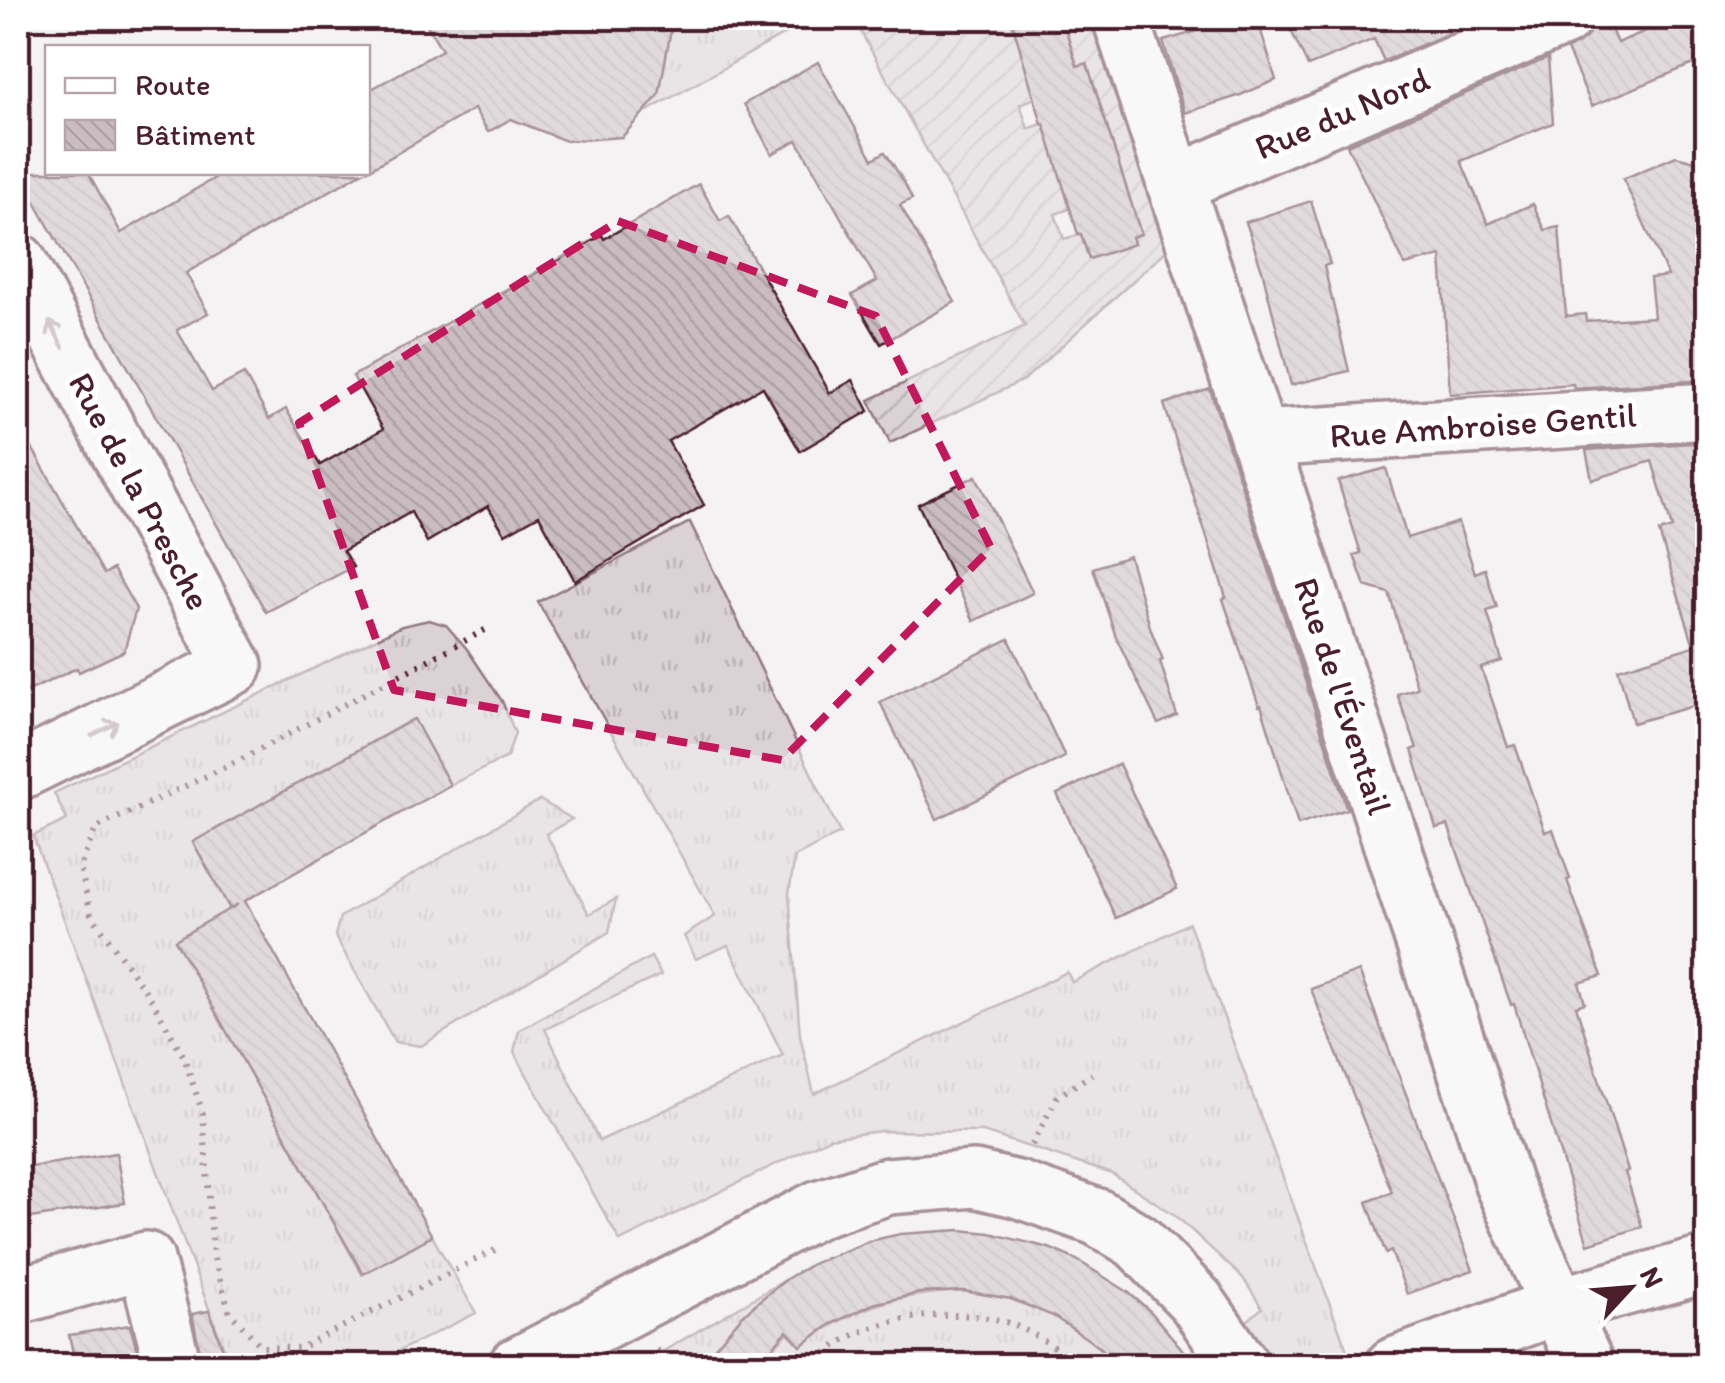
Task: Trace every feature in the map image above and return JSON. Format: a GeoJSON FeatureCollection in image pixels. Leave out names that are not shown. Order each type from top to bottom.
{"type":"FeatureCollection","features":[{"type":"Feature","properties":{"kind":"street","name":"Rue de l'Éventail"},"geometry":{"type":"LineString","coordinates":[[1121,18],[1504,1186],[1586,1366]]}},
{"type":"Feature","properties":{"kind":"street","name":"Rue du Nord"},"geometry":{"type":"LineString","coordinates":[[1175,184],[1564,18]]}},
{"type":"Feature","properties":{"kind":"street","name":"Rue de la Presche"},"geometry":{"type":"LineString","coordinates":[[18,262],[234,666],[18,772]]}},
{"type":"Feature","properties":{"kind":"street","name":"Rue Ambroise Gentil"},"geometry":{"type":"LineString","coordinates":[[1259,439],[1708,412]]}},
{"type":"Feature","properties":{"kind":"street"},"geometry":{"type":"LineString","coordinates":[[517,1366],[818,1209],[888,1186],[974,1179],[1017,1189],[1097,1217],[1137,1241],[1196,1300],[1242,1366]]}},
{"type":"Feature","properties":{"kind":"street"},"geometry":{"type":"LineString","coordinates":[[18,1296],[146,1260],[173,1366]]}},
{"type":"Feature","properties":{"kind":"street"},"geometry":{"type":"LineString","coordinates":[[1394,1366],[1557,1306],[1708,1264]]}},
{"type":"Feature","properties":{"kind":"path"},"geometry":{"type":"LineString","coordinates":[[484,630],[232,764],[96,828],[80,867],[91,914],[153,1002],[184,1057],[203,1114],[213,1254],[230,1313],[262,1346],[300,1348],[499,1248]]}},
{"type":"Feature","properties":{"kind":"path"},"geometry":{"type":"LineString","coordinates":[[1017,1189],[1031,1147],[1057,1097],[1092,1074]]}},
{"type":"Feature","properties":{"kind":"path"},"geometry":{"type":"LineString","coordinates":[[809,1366],[853,1335],[884,1324],[954,1316],[1003,1320],[1080,1366]]}},
{"type":"Feature","properties":{"kind":"highlighted area"},"geometry":{"type":"Polygon","coordinates":[[[618,221],[876,316],[991,548],[782,760],[394,690],[299,423],[618,221]]]}},
{"type":"Feature","properties":{"kind":"green space"},"geometry":{"type":"Polygon","coordinates":[[[693,18],[813,18],[642,114],[650,42],[693,18]]]}},
{"type":"Feature","properties":{"kind":"green space"},"geometry":{"type":"Polygon","coordinates":[[[853,18],[1011,18],[1017,38],[1063,23],[1061,18],[1093,18],[1167,250],[1024,380],[890,443],[869,400],[1025,326],[853,18]],[[1075,58],[1029,73],[1036,98],[1020,104],[1028,129],[1045,123],[1078,66],[1075,58]],[[1072,208],[1055,214],[1064,239],[1081,234],[1089,259],[1134,244],[1132,237],[1072,208]]]}},
{"type":"Feature","properties":{"kind":"green space"},"geometry":{"type":"Polygon","coordinates":[[[690,522],[840,833],[795,857],[789,893],[800,1035],[814,1094],[1067,972],[1072,982],[1189,923],[1348,1353],[1317,1365],[1268,1365],[1240,1327],[1262,1308],[1243,1278],[1175,1215],[1112,1174],[983,1132],[880,1131],[829,1138],[620,1241],[514,1052],[519,1030],[651,957],[661,975],[545,1029],[599,1141],[783,1055],[728,945],[696,959],[684,936],[715,916],[538,602],[690,522]]]}},
{"type":"Feature","properties":{"kind":"green space"},"geometry":{"type":"Polygon","coordinates":[[[429,620],[446,625],[502,701],[515,733],[507,757],[450,785],[413,719],[193,842],[230,909],[176,940],[362,1274],[432,1236],[476,1313],[370,1365],[230,1365],[33,836],[67,820],[54,793],[402,626],[429,620]]]}},
{"type":"Feature","properties":{"kind":"green space"},"geometry":{"type":"Polygon","coordinates":[[[540,800],[572,819],[546,834],[589,914],[616,899],[609,932],[421,1046],[395,1042],[335,936],[340,917],[540,800]]]}},
{"type":"Feature","properties":{"kind":"green space"},"geometry":{"type":"Polygon","coordinates":[[[814,1263],[741,1317],[703,1365],[638,1366],[814,1263]]]}},
{"type":"Feature","properties":{"kind":"green space"},"geometry":{"type":"Polygon","coordinates":[[[964,1291],[1041,1309],[1083,1334],[1119,1366],[756,1366],[789,1332],[801,1345],[878,1304],[964,1291]]]}},
{"type":"Feature","properties":{"kind":"building"},"geometry":{"type":"Polygon","coordinates":[[[423,18],[673,18],[659,95],[622,137],[566,141],[511,119],[488,132],[474,109],[370,169],[370,90],[442,50],[423,18]]]}},
{"type":"Feature","properties":{"kind":"building"},"geometry":{"type":"Polygon","coordinates":[[[1011,18],[1062,18],[1077,66],[1087,63],[1141,234],[1132,237],[1134,244],[1089,259],[1042,124],[1011,18]]]}},
{"type":"Feature","properties":{"kind":"building"},"geometry":{"type":"Polygon","coordinates":[[[1242,18],[1257,18],[1276,80],[1185,113],[1163,41],[1242,18]]]}},
{"type":"Feature","properties":{"kind":"building"},"geometry":{"type":"Polygon","coordinates":[[[1285,18],[1485,18],[1384,61],[1374,39],[1308,66],[1285,18]]]}},
{"type":"Feature","properties":{"kind":"building"},"geometry":{"type":"Polygon","coordinates":[[[1594,18],[1606,18],[1617,43],[1676,18],[1708,18],[1708,58],[1592,106],[1567,50],[1587,37],[1594,18]]]}},
{"type":"Feature","properties":{"kind":"building"},"geometry":{"type":"Polygon","coordinates":[[[1548,58],[1553,123],[1461,161],[1488,224],[1533,204],[1545,230],[1559,227],[1566,316],[1585,314],[1586,321],[1654,317],[1650,278],[1668,276],[1623,179],[1676,156],[1708,164],[1708,380],[1574,388],[1573,384],[1450,394],[1441,256],[1405,265],[1347,145],[1548,58]]]}},
{"type":"Feature","properties":{"kind":"building"},"geometry":{"type":"Polygon","coordinates":[[[818,62],[873,159],[885,152],[904,182],[912,199],[900,205],[955,302],[881,344],[852,295],[877,281],[797,140],[772,154],[744,104],[818,62]]]}},
{"type":"Feature","properties":{"kind":"building"},"geometry":{"type":"Polygon","coordinates":[[[18,172],[90,175],[121,233],[220,175],[358,175],[186,273],[208,313],[177,330],[212,391],[244,374],[269,419],[286,409],[320,465],[383,429],[353,376],[699,184],[720,221],[729,216],[830,393],[853,380],[869,411],[800,451],[763,387],[668,441],[704,505],[575,581],[539,515],[505,534],[488,506],[427,542],[411,512],[343,551],[353,567],[266,612],[18,172]]]}},
{"type":"Feature","properties":{"kind":"building"},"geometry":{"type":"Polygon","coordinates":[[[1311,201],[1330,264],[1324,266],[1349,371],[1291,385],[1246,222],[1311,201]]]}},
{"type":"Feature","properties":{"kind":"building"},"geometry":{"type":"Polygon","coordinates":[[[1210,389],[1347,809],[1298,825],[1164,404],[1210,389]]]}},
{"type":"Feature","properties":{"kind":"building"},"geometry":{"type":"Polygon","coordinates":[[[18,423],[104,574],[113,569],[136,609],[124,651],[18,696],[18,423]]]}},
{"type":"Feature","properties":{"kind":"building"},"geometry":{"type":"Polygon","coordinates":[[[1708,442],[1708,702],[1633,723],[1618,669],[1694,646],[1659,532],[1672,528],[1652,461],[1592,480],[1586,450],[1708,442]]]}},
{"type":"Feature","properties":{"kind":"building"},"geometry":{"type":"Polygon","coordinates":[[[1386,468],[1407,538],[1458,522],[1475,573],[1485,569],[1497,608],[1487,611],[1502,661],[1481,668],[1508,747],[1515,745],[1545,832],[1553,829],[1602,976],[1579,983],[1585,1003],[1576,1006],[1642,1227],[1588,1244],[1514,1004],[1511,1005],[1448,825],[1436,828],[1423,786],[1412,750],[1417,748],[1397,694],[1417,688],[1389,593],[1365,586],[1354,555],[1361,553],[1338,481],[1386,468]]]}},
{"type":"Feature","properties":{"kind":"building"},"geometry":{"type":"Polygon","coordinates":[[[976,476],[1033,593],[974,621],[918,504],[976,476]]]}},
{"type":"Feature","properties":{"kind":"building"},"geometry":{"type":"Polygon","coordinates":[[[1129,556],[1177,716],[1158,724],[1116,637],[1093,568],[1129,556]]]}},
{"type":"Feature","properties":{"kind":"building"},"geometry":{"type":"Polygon","coordinates":[[[1009,639],[1065,757],[937,819],[880,702],[1009,639]]]}},
{"type":"Feature","properties":{"kind":"building"},"geometry":{"type":"Polygon","coordinates":[[[414,719],[450,785],[245,901],[432,1236],[363,1274],[175,940],[230,909],[193,842],[414,719]]]}},
{"type":"Feature","properties":{"kind":"building"},"geometry":{"type":"Polygon","coordinates":[[[1119,764],[1177,889],[1116,918],[1057,794],[1119,764]]]}},
{"type":"Feature","properties":{"kind":"building"},"geometry":{"type":"Polygon","coordinates":[[[1359,971],[1473,1270],[1407,1294],[1391,1251],[1386,1254],[1367,1202],[1392,1192],[1311,989],[1359,971]]]}},
{"type":"Feature","properties":{"kind":"building"},"geometry":{"type":"Polygon","coordinates":[[[116,1153],[125,1203],[18,1220],[18,1169],[116,1153]]]}},
{"type":"Feature","properties":{"kind":"building"},"geometry":{"type":"Polygon","coordinates":[[[960,1230],[990,1233],[1049,1248],[1077,1260],[1128,1292],[1151,1312],[1196,1366],[1119,1366],[1101,1348],[1053,1316],[1011,1299],[964,1291],[920,1293],[873,1304],[831,1324],[801,1346],[787,1331],[756,1366],[699,1366],[741,1317],[788,1278],[814,1263],[900,1234],[960,1230]]]}},
{"type":"Feature","properties":{"kind":"building"},"geometry":{"type":"Polygon","coordinates":[[[209,1311],[229,1366],[203,1366],[192,1314],[209,1311]]]}},
{"type":"Feature","properties":{"kind":"building"},"geometry":{"type":"Polygon","coordinates":[[[130,1325],[141,1366],[76,1366],[69,1335],[130,1325]]]}}]}
